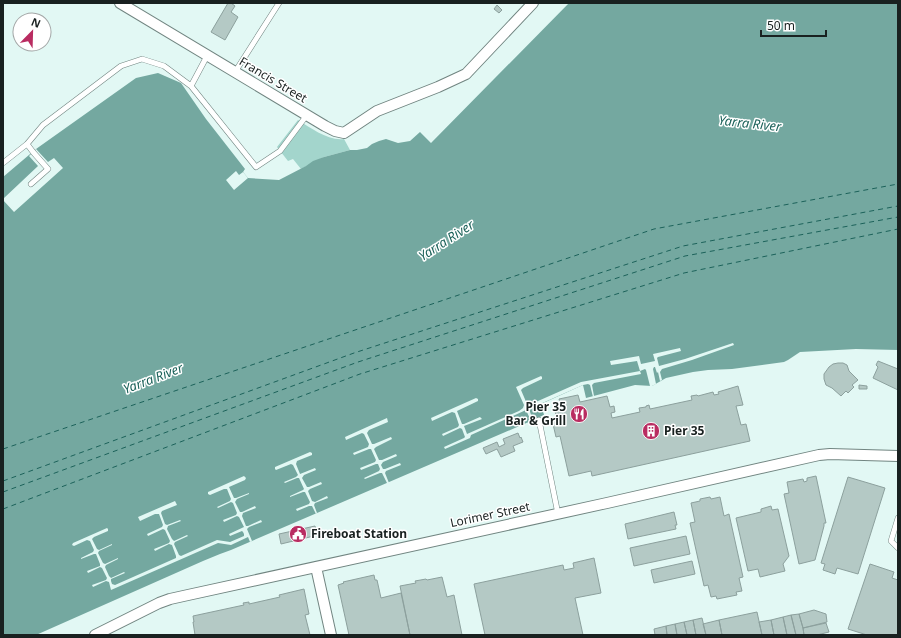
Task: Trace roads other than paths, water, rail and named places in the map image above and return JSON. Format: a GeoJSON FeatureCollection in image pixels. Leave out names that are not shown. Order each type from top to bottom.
{"type":"FeatureCollection","features":[{"type":"Feature","properties":{"kind":"street","name":"Francis Street"},"geometry":{"type":"LineString","coordinates":[[120,3],[335,132],[344,133],[377,111],[438,87],[466,74],[533,3]]}},
{"type":"Feature","properties":{"kind":"street","name":"Lorimer Street"},"geometry":{"type":"LineString","coordinates":[[95,635],[170,599],[825,454],[898,456]]}},
{"type":"Feature","properties":{"kind":"street"},"geometry":{"type":"LineString","coordinates":[[316,567],[331,635]]}},
{"type":"Feature","properties":{"kind":"lane"},"geometry":{"type":"LineString","coordinates":[[235,72],[279,3]]}},
{"type":"Feature","properties":{"kind":"lane"},"geometry":{"type":"LineString","coordinates":[[191,86],[207,56]]}},
{"type":"Feature","properties":{"kind":"lane"},"geometry":{"type":"LineString","coordinates":[[3,163],[27,144],[43,125],[121,66],[142,59],[164,66],[191,86],[256,167],[280,151],[306,115]]}},
{"type":"Feature","properties":{"kind":"lane"},"geometry":{"type":"LineString","coordinates":[[27,144],[48,169],[31,184]]}},
{"type":"Feature","properties":{"kind":"lane"},"geometry":{"type":"LineString","coordinates":[[539,420],[558,514]]}},
{"type":"Feature","properties":{"kind":"lane"},"geometry":{"type":"LineString","coordinates":[[898,518],[891,541],[898,548]]}},
{"type":"Feature","properties":{"kind":"water","name":"Yarra River"},"geometry":{"type":"Polygon","coordinates":[[[569,3],[898,3],[898,350],[856,349],[800,352],[784,362],[732,369],[693,372],[666,378],[652,386],[635,385],[586,398],[583,385],[541,404],[544,415],[531,421],[203,561],[36,635],[3,635],[3,177],[36,149],[136,78],[158,73],[181,83],[206,119],[245,169],[243,172],[248,178],[279,180],[313,161],[324,157],[350,150],[367,148],[372,144],[386,139],[398,143],[410,141],[420,132],[431,143],[569,3]]]}},
{"type":"Feature","properties":{"kind":"place","name":"Pier 35 Bar & Grill"},"geometry":{"type":"Point","coordinates":[579,414]}},
{"type":"Feature","properties":{"kind":"place","name":"Pier 35"},"geometry":{"type":"Point","coordinates":[651,431]}},
{"type":"Feature","properties":{"kind":"place","name":"Fireboat Station"},"geometry":{"type":"Point","coordinates":[298,534]}}]}
